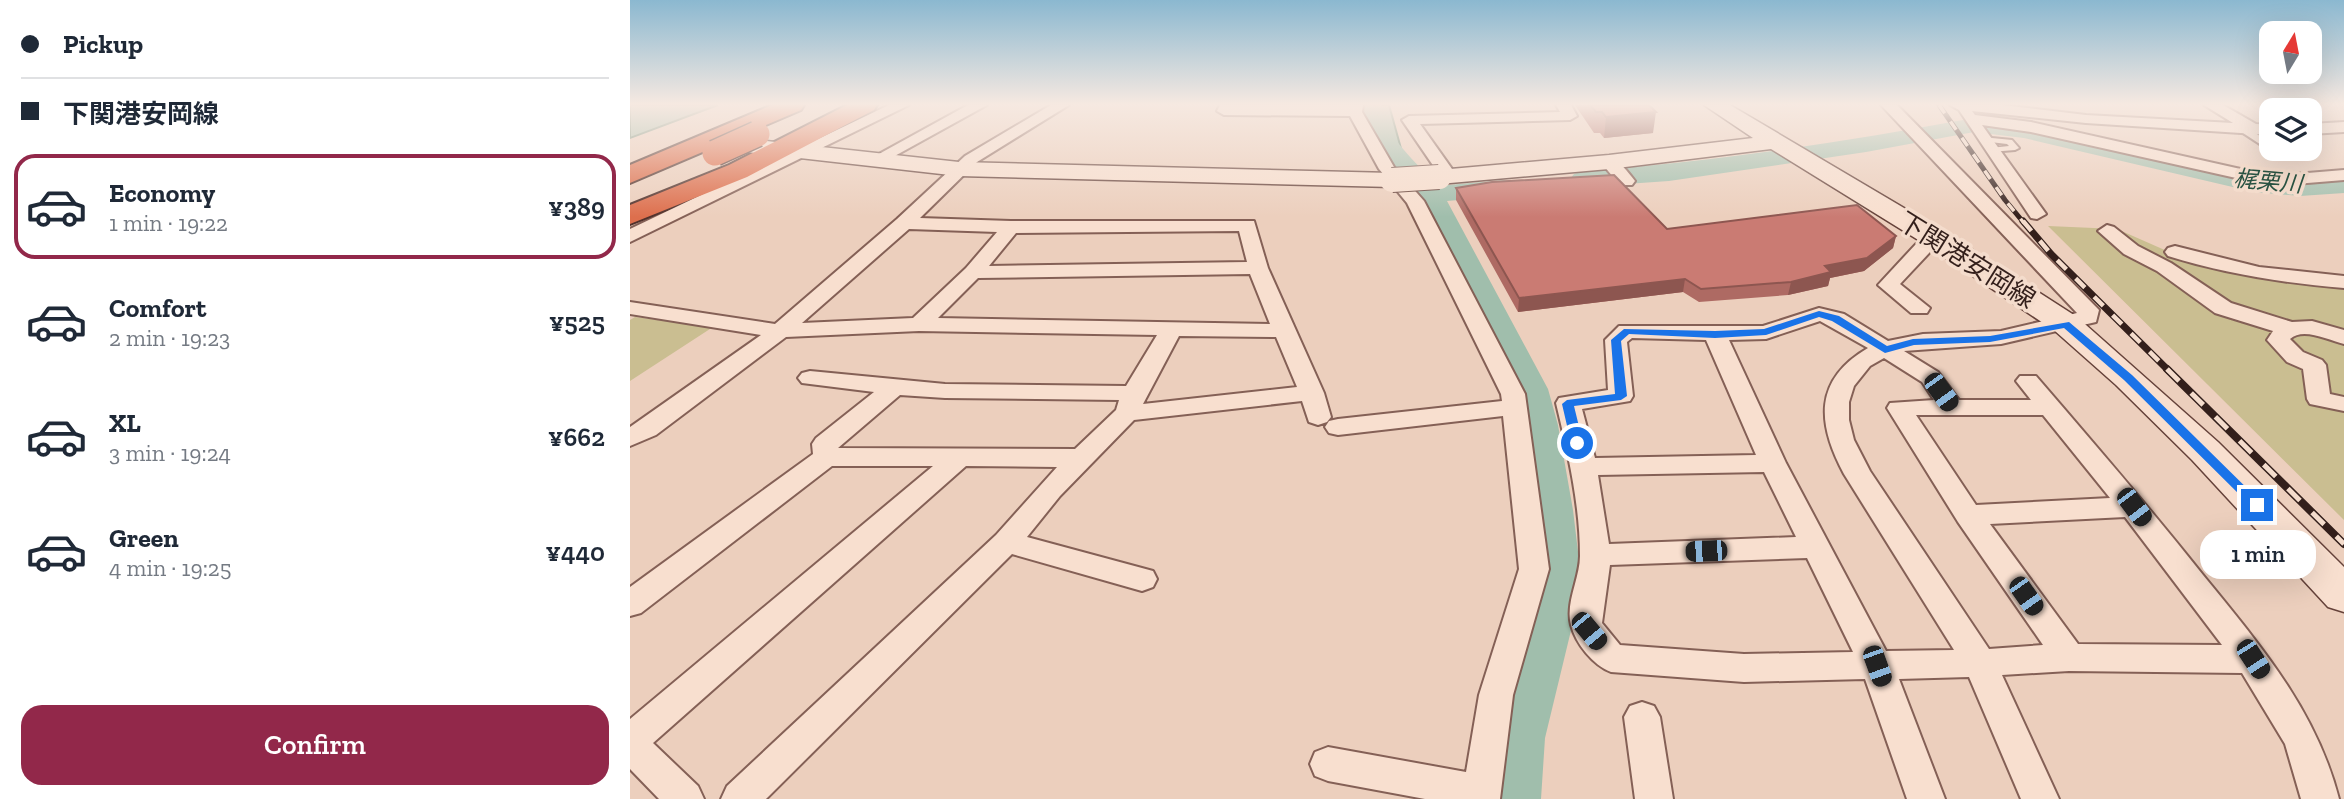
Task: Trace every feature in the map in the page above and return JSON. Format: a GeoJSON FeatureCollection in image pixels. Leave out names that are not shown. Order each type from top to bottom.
{"type":"FeatureCollection","features":[{"type":"Feature","properties":{"kind":"highway"},"geometry":{"type":"LineString","coordinates":[[630,201],[729,142]]}},
{"type":"Feature","properties":{"kind":"highway"},"geometry":{"type":"LineString","coordinates":[[630,175],[717,149],[756,142]]}},
{"type":"Feature","properties":{"kind":"highway"},"geometry":{"type":"LineString","coordinates":[[630,215],[738,171],[767,142]]}},
{"type":"Feature","properties":{"kind":"highway"},"geometry":{"type":"LineString","coordinates":[[630,190],[717,149]]}},
{"type":"Feature","properties":{"kind":"street"},"geometry":{"type":"LineString","coordinates":[[775,142],[804,153],[959,169],[1392,180],[1789,151]]}},
{"type":"Feature","properties":{"kind":"street"},"geometry":{"type":"LineString","coordinates":[[630,236],[826,142]]}},
{"type":"Feature","properties":{"kind":"street"},"geometry":{"type":"LineString","coordinates":[[876,160],[910,142]]}},
{"type":"Feature","properties":{"kind":"street"},"geometry":{"type":"LineString","coordinates":[[630,438],[647,429],[780,331],[904,223],[959,169],[1000,142]]}},
{"type":"Feature","properties":{"kind":"street"},"geometry":{"type":"LineString","coordinates":[[1328,764],[1481,795],[1496,695],[1534,569],[1513,394],[1415,201],[1387,169],[1373,142]]}},
{"type":"Feature","properties":{"kind":"street"},"geometry":{"type":"LineString","coordinates":[[1423,142],[1444,177]]}},
{"type":"Feature","properties":{"kind":"street","name":"下関港安岡線"},"geometry":{"type":"LineString","coordinates":[[1774,142],[1938,240],[2066,324],[2128,377],[2205,451],[2344,595]]}},
{"type":"Feature","properties":{"kind":"street"},"geometry":{"type":"LineString","coordinates":[[1925,142],[2088,310],[2088,317],[1990,339],[1913,342],[1885,350],[1862,360],[1844,377],[1836,400],[1836,421],[1842,442],[1858,474],[1980,663],[2040,799]]}},
{"type":"Feature","properties":{"kind":"street"},"geometry":{"type":"LineString","coordinates":[[1986,142],[2037,214]]}},
{"type":"Feature","properties":{"kind":"street"},"geometry":{"type":"LineString","coordinates":[[2099,142],[2254,177],[2282,180],[2344,175]]}},
{"type":"Feature","properties":{"kind":"street"},"geometry":{"type":"LineString","coordinates":[[1609,163],[1626,181]]}},
{"type":"Feature","properties":{"kind":"street"},"geometry":{"type":"LineString","coordinates":[[904,223],[1011,227],[1247,225],[1258,268],[1312,393],[1328,422],[1514,407]]}},
{"type":"Feature","properties":{"kind":"street"},"geometry":{"type":"LineString","coordinates":[[919,324],[973,272],[1011,227]]}},
{"type":"Feature","properties":{"kind":"street"},"geometry":{"type":"LineString","coordinates":[[2107,231],[2131,250],[2164,267],[2223,307],[2288,328],[2312,328],[2344,337]]}},
{"type":"Feature","properties":{"kind":"street"},"geometry":{"type":"LineString","coordinates":[[1919,308],[1888,285],[1923,248],[1938,240]]}},
{"type":"Feature","properties":{"kind":"street"},"geometry":{"type":"LineString","coordinates":[[2175,252],[2208,263],[2254,273],[2344,282]]}},
{"type":"Feature","properties":{"kind":"street"},"geometry":{"type":"LineString","coordinates":[[973,272],[1258,268]]}},
{"type":"Feature","properties":{"kind":"street"},"geometry":{"type":"LineString","coordinates":[[630,308],[780,331],[919,324],[1284,331]]}},
{"type":"Feature","properties":{"kind":"street"},"geometry":{"type":"LineString","coordinates":[[1952,408],[1930,377],[1836,318],[1819,314],[1766,332],[1715,335],[1627,331],[1616,340],[1621,396],[1567,404],[1583,467],[1596,555],[1593,587],[1584,619],[1589,631],[1611,658],[1744,668],[1980,663],[2069,657],[2253,659]]}},
{"type":"Feature","properties":{"kind":"street"},"geometry":{"type":"LineString","coordinates":[[2288,328],[2279,335],[2278,340],[2295,357],[2314,365],[2319,399],[2344,404]]}},
{"type":"Feature","properties":{"kind":"street"},"geometry":{"type":"LineString","coordinates":[[740,799],[1006,542],[1050,489],[1083,458],[1131,403],[1171,330]]}},
{"type":"Feature","properties":{"kind":"street"},"geometry":{"type":"LineString","coordinates":[[1715,335],[1773,463],[1877,666],[1926,799]]}},
{"type":"Feature","properties":{"kind":"street"},"geometry":{"type":"LineString","coordinates":[[810,378],[944,391],[1131,403],[1312,393]]}},
{"type":"Feature","properties":{"kind":"street"},"geometry":{"type":"LineString","coordinates":[[2028,381],[2134,507],[2253,659],[2294,722],[2315,774],[2320,799]]}},
{"type":"Feature","properties":{"kind":"street"},"geometry":{"type":"LineString","coordinates":[[826,457],[825,444],[895,387]]}},
{"type":"Feature","properties":{"kind":"street"},"geometry":{"type":"LineString","coordinates":[[2050,407],[1899,408],[1968,515],[2069,657]]}},
{"type":"Feature","properties":{"kind":"street"},"geometry":{"type":"LineString","coordinates":[[630,604],[826,457],[1083,458]]}},
{"type":"Feature","properties":{"kind":"street"},"geometry":{"type":"LineString","coordinates":[[685,799],[630,742],[959,458]]}},
{"type":"Feature","properties":{"kind":"street"},"geometry":{"type":"LineString","coordinates":[[1583,467],[1773,463]]}},
{"type":"Feature","properties":{"kind":"street"},"geometry":{"type":"LineString","coordinates":[[1968,515],[2134,507]]}},
{"type":"Feature","properties":{"kind":"street"},"geometry":{"type":"LineString","coordinates":[[1006,542],[1142,579]]}},
{"type":"Feature","properties":{"kind":"street"},"geometry":{"type":"LineString","coordinates":[[1596,555],[1815,547]]}},
{"type":"Feature","properties":{"kind":"street"},"geometry":{"type":"LineString","coordinates":[[1642,717],[1654,799]]}},
{"type":"Feature","properties":{"kind":"shaded area"},"geometry":{"type":"Polygon","coordinates":[[[1382,142],[1399,142],[1405,163],[1382,142]]]}},
{"type":"Feature","properties":{"kind":"shaded area"},"geometry":{"type":"Polygon","coordinates":[[[2048,226],[2117,229],[2167,251],[2344,284],[2344,520],[2048,226]]]}},
{"type":"Feature","properties":{"kind":"shaded area"},"geometry":{"type":"Polygon","coordinates":[[[635,317],[713,327],[630,381],[630,320],[635,317]]]}},
{"type":"Feature","properties":{"kind":"building"},"geometry":{"type":"Polygon","coordinates":[[[1614,175],[1667,229],[1857,205],[1896,236],[1867,258],[1825,266],[1831,272],[1791,282],[1701,289],[1685,279],[1519,298],[1456,188],[1492,182],[1614,175]]]}},
{"type":"Feature","properties":{"kind":"waterway","name":"梶栗川"},"geometry":{"type":"LineString","coordinates":[[1387,142],[1430,194]]}},
{"type":"Feature","properties":{"kind":"waterway","name":"梶栗川"},"geometry":{"type":"LineString","coordinates":[[1583,179],[1669,173],[1881,142]]}},
{"type":"Feature","properties":{"kind":"waterway","name":"梶栗川"},"geometry":{"type":"LineString","coordinates":[[2073,142],[2254,184],[2300,188],[2344,185]]}},
{"type":"Feature","properties":{"kind":"waterway","name":"梶栗川"},"geometry":{"type":"LineString","coordinates":[[1430,194],[1504,188]]}},
{"type":"Feature","properties":{"kind":"waterway"},"geometry":{"type":"LineString","coordinates":[[1430,194],[1530,389],[1539,425],[1552,510],[1559,585],[1518,738],[1512,799]]}},
{"type":"Feature","properties":{"kind":"railway"},"geometry":{"type":"LineString","coordinates":[[1965,142],[2024,223]]}},
{"type":"Feature","properties":{"kind":"railway"},"geometry":{"type":"LineString","coordinates":[[2023,221],[2051,254],[2169,371]]}},
{"type":"Feature","properties":{"kind":"railway"},"geometry":{"type":"LineString","coordinates":[[2167,369],[2344,544]]}},
{"type":"Feature","properties":{"kind":"route"},"geometry":{"type":"LineString","coordinates":[[1577,443],[1567,404],[1621,396],[1616,340],[1627,331],[1715,335],[1766,332],[1819,314],[1836,318],[1885,350],[1913,342],[1990,339],[2066,324],[2128,377],[2257,505]]}}]}
